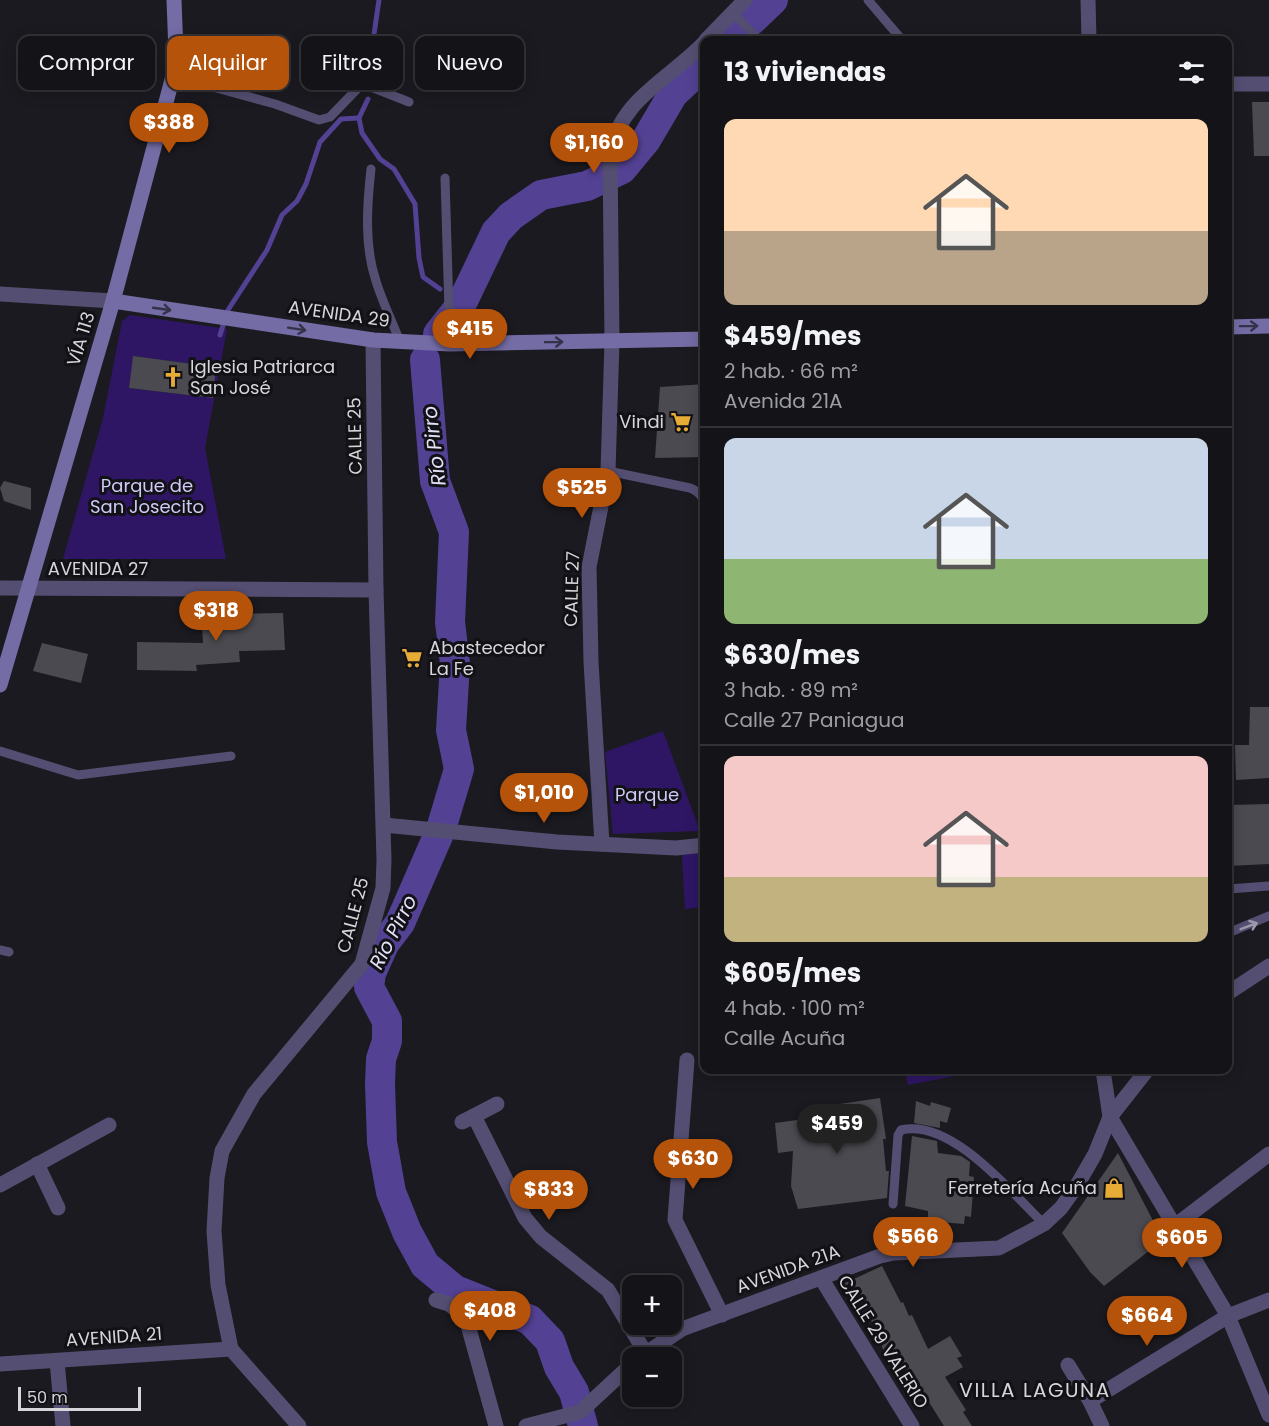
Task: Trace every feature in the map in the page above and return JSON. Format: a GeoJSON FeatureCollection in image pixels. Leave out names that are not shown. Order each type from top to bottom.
{"type":"FeatureCollection","features":[{"type":"Feature","properties":{"kind":"main road","name":"VÍA 113"},"geometry":{"type":"LineString","coordinates":[[174,0],[175,36]]}},
{"type":"Feature","properties":{"kind":"main road","name":"VÍA 113"},"geometry":{"type":"LineString","coordinates":[[0,685],[113,302],[169,90]]}},
{"type":"Feature","properties":{"kind":"main road","name":"AVENIDA 29"},"geometry":{"type":"LineString","coordinates":[[113,302],[400,342],[450,344],[700,339]]}},
{"type":"Feature","properties":{"kind":"main road"},"geometry":{"type":"LineString","coordinates":[[1232,327],[1269,326]]}},
{"type":"Feature","properties":{"kind":"street","name":"CALLE 27"},"geometry":{"type":"LineString","coordinates":[[711,36],[745,0]]}},
{"type":"Feature","properties":{"kind":"street"},"geometry":{"type":"LineString","coordinates":[[1088,0],[1089,36]]}},
{"type":"Feature","properties":{"kind":"street","name":"CALLE 27"},"geometry":{"type":"LineString","coordinates":[[602,844],[591,662],[589,567],[608,471],[612,341],[610,155],[613,138],[620,121],[646,92],[700,46]]}},
{"type":"Feature","properties":{"kind":"street"},"geometry":{"type":"LineString","coordinates":[[1232,84],[1269,84]]}},
{"type":"Feature","properties":{"kind":"street"},"geometry":{"type":"LineString","coordinates":[[0,294],[113,302]]}},
{"type":"Feature","properties":{"kind":"street","name":"CALLE 25"},"geometry":{"type":"LineString","coordinates":[[299,1426],[231,1349],[218,1285],[214,1231],[217,1178],[222,1151],[254,1094],[362,964],[383,888],[384,825],[376,590],[373,340]]}},
{"type":"Feature","properties":{"kind":"street","name":"AVENIDA 27"},"geometry":{"type":"LineString","coordinates":[[0,588],[376,590]]}},
{"type":"Feature","properties":{"kind":"street"},"geometry":{"type":"LineString","coordinates":[[384,825],[557,842],[676,848],[700,846]]}},
{"type":"Feature","properties":{"kind":"street"},"geometry":{"type":"LineString","coordinates":[[1232,990],[1269,966]]}},
{"type":"Feature","properties":{"kind":"street"},"geometry":{"type":"LineString","coordinates":[[687,1060],[675,1220],[722,1315]]}},
{"type":"Feature","properties":{"kind":"street"},"geometry":{"type":"LineString","coordinates":[[1104,1074],[1110,1117],[1228,1316],[1268,1408]]}},
{"type":"Feature","properties":{"kind":"street"},"geometry":{"type":"LineString","coordinates":[[1110,1117],[1144,1074]]}},
{"type":"Feature","properties":{"kind":"street"},"geometry":{"type":"LineString","coordinates":[[497,1104],[468,1119],[525,1218],[541,1237],[608,1290],[638,1347]]}},
{"type":"Feature","properties":{"kind":"street","name":"AVENIDA 21A"},"geometry":{"type":"LineString","coordinates":[[654,1347],[674,1333],[894,1253],[999,1248],[1044,1224],[1061,1208],[1095,1154],[1110,1117]]}},
{"type":"Feature","properties":{"kind":"street"},"geometry":{"type":"LineString","coordinates":[[0,1185],[109,1125]]}},
{"type":"Feature","properties":{"kind":"street"},"geometry":{"type":"LineString","coordinates":[[1176,1225],[1269,1154]]}},
{"type":"Feature","properties":{"kind":"street"},"geometry":{"type":"LineString","coordinates":[[37,1164],[58,1208]]}},
{"type":"Feature","properties":{"kind":"street","name":"CALLE 29 VALERIO"},"geometry":{"type":"LineString","coordinates":[[821,1278],[912,1426]]}},
{"type":"Feature","properties":{"kind":"street"},"geometry":{"type":"LineString","coordinates":[[435,1300],[458,1309],[466,1318],[496,1426]]}},
{"type":"Feature","properties":{"kind":"street"},"geometry":{"type":"LineString","coordinates":[[1090,1401],[1228,1316],[1269,1300]]}},
{"type":"Feature","properties":{"kind":"street","name":"AVENIDA 21"},"geometry":{"type":"LineString","coordinates":[[0,1364],[231,1349]]}},
{"type":"Feature","properties":{"kind":"street"},"geometry":{"type":"LineString","coordinates":[[57,1360],[63,1426]]}},
{"type":"Feature","properties":{"kind":"street"},"geometry":{"type":"LineString","coordinates":[[1068,1365],[1102,1426]]}},
{"type":"Feature","properties":{"kind":"street"},"geometry":{"type":"LineString","coordinates":[[526,1426],[580,1412],[622,1373]]}},
{"type":"Feature","properties":{"kind":"lane"},"geometry":{"type":"LineString","coordinates":[[868,0],[899,36]]}},
{"type":"Feature","properties":{"kind":"lane"},"geometry":{"type":"LineString","coordinates":[[733,12],[755,36]]}},
{"type":"Feature","properties":{"kind":"lane"},"geometry":{"type":"LineString","coordinates":[[224,90],[275,104],[319,120],[330,117],[358,88],[366,85],[409,102]]}},
{"type":"Feature","properties":{"kind":"lane"},"geometry":{"type":"LineString","coordinates":[[371,169],[368,220],[375,279],[400,342]]}},
{"type":"Feature","properties":{"kind":"lane"},"geometry":{"type":"LineString","coordinates":[[445,178],[450,344]]}},
{"type":"Feature","properties":{"kind":"lane"},"geometry":{"type":"LineString","coordinates":[[608,471],[690,488],[698,492],[700,497]]}},
{"type":"Feature","properties":{"kind":"lane"},"geometry":{"type":"LineString","coordinates":[[0,751],[78,775],[231,756]]}},
{"type":"Feature","properties":{"kind":"lane"},"geometry":{"type":"LineString","coordinates":[[1232,889],[1269,886]]}},
{"type":"Feature","properties":{"kind":"lane"},"geometry":{"type":"LineString","coordinates":[[1232,931],[1269,916]]}},
{"type":"Feature","properties":{"kind":"lane"},"geometry":{"type":"LineString","coordinates":[[893,1204],[897,1135],[901,1130],[919,1129],[940,1135],[962,1146],[1044,1224]]}},
{"type":"Feature","properties":{"kind":"green space","name":"Parque de San Josecito"},"geometry":{"type":"Polygon","coordinates":[[[130,315],[227,329],[205,448],[226,559],[63,559],[103,418],[122,321],[130,315]],[[133,356],[129,388],[212,398],[216,367],[133,356]]]}},
{"type":"Feature","properties":{"kind":"green space","name":"Parque"},"geometry":{"type":"Polygon","coordinates":[[[663,731],[700,831],[613,834],[605,752],[663,731]]]}},
{"type":"Feature","properties":{"kind":"green space"},"geometry":{"type":"Polygon","coordinates":[[[700,853],[700,908],[685,909],[682,855],[700,853]]]}},
{"type":"Feature","properties":{"kind":"green space"},"geometry":{"type":"Polygon","coordinates":[[[906,1074],[965,1074],[908,1085],[906,1074]]]}},
{"type":"Feature","properties":{"kind":"building"},"geometry":{"type":"Polygon","coordinates":[[[1252,102],[1269,102],[1269,156],[1254,156],[1252,102]]]}},
{"type":"Feature","properties":{"kind":"building","name":"Iglesia Patriarca San José"},"geometry":{"type":"Polygon","coordinates":[[[133,356],[216,367],[213,398],[129,388],[133,356]]]}},
{"type":"Feature","properties":{"kind":"building","name":"Vindi"},"geometry":{"type":"Polygon","coordinates":[[[700,384],[700,457],[655,458],[660,387],[700,384]]]}},
{"type":"Feature","properties":{"kind":"building"},"geometry":{"type":"Polygon","coordinates":[[[4,481],[31,488],[31,510],[4,501],[0,488],[4,481]]]}},
{"type":"Feature","properties":{"kind":"building"},"geometry":{"type":"Polygon","coordinates":[[[236,609],[236,614],[283,613],[285,650],[239,651],[240,662],[196,665],[197,671],[137,670],[137,642],[203,643],[201,612],[236,609]]]}},
{"type":"Feature","properties":{"kind":"building"},"geometry":{"type":"Polygon","coordinates":[[[42,643],[88,654],[81,683],[33,671],[42,643]]]}},
{"type":"Feature","properties":{"kind":"building"},"geometry":{"type":"Polygon","coordinates":[[[1250,707],[1269,707],[1269,778],[1236,780],[1235,745],[1249,745],[1250,707]]]}},
{"type":"Feature","properties":{"kind":"building"},"geometry":{"type":"Polygon","coordinates":[[[1269,804],[1269,864],[1232,866],[1232,805],[1269,804]]]}},
{"type":"Feature","properties":{"kind":"building"},"geometry":{"type":"Polygon","coordinates":[[[880,1098],[886,1139],[883,1139],[886,1171],[889,1171],[887,1198],[798,1209],[791,1186],[793,1151],[778,1153],[775,1123],[834,1115],[833,1105],[880,1098]]]}},
{"type":"Feature","properties":{"kind":"building"},"geometry":{"type":"Polygon","coordinates":[[[916,1101],[930,1106],[931,1102],[951,1108],[947,1123],[940,1121],[940,1128],[914,1123],[916,1101]]]}},
{"type":"Feature","properties":{"kind":"building"},"geometry":{"type":"Polygon","coordinates":[[[912,1136],[937,1141],[938,1153],[961,1156],[970,1162],[969,1176],[974,1177],[971,1217],[965,1216],[964,1224],[928,1221],[928,1211],[905,1206],[912,1136]]]}},
{"type":"Feature","properties":{"kind":"building","name":"Ferretería Acuña"},"geometry":{"type":"Polygon","coordinates":[[[1118,1153],[1163,1240],[1104,1286],[1090,1272],[1062,1233],[1118,1153]]]}},
{"type":"Feature","properties":{"kind":"building"},"geometry":{"type":"Polygon","coordinates":[[[882,1266],[901,1303],[903,1302],[909,1316],[912,1315],[928,1349],[950,1336],[962,1356],[957,1358],[963,1367],[945,1377],[966,1410],[963,1412],[972,1426],[944,1426],[922,1391],[918,1393],[900,1363],[894,1367],[885,1354],[868,1313],[859,1317],[843,1284],[882,1266]]]}},
{"type":"Feature","properties":{"kind":"waterway"},"geometry":{"type":"LineString","coordinates":[[374,36],[379,0]]}},
{"type":"Feature","properties":{"kind":"waterway","name":"Río Pirro"},"geometry":{"type":"LineString","coordinates":[[751,21],[773,0]]}},
{"type":"Feature","properties":{"kind":"waterway","name":"Río Pirro"},"geometry":{"type":"LineString","coordinates":[[734,36],[739,32]]}},
{"type":"Feature","properties":{"kind":"waterway","name":"Río Pirro"},"geometry":{"type":"LineString","coordinates":[[438,334],[461,305],[496,232],[511,216],[541,195],[587,186],[622,169],[646,140],[673,94],[700,69]]}},
{"type":"Feature","properties":{"kind":"waterway"},"geometry":{"type":"LineString","coordinates":[[368,99],[359,118],[362,133],[380,159],[394,169],[415,204],[419,258],[423,277],[440,289]]}},
{"type":"Feature","properties":{"kind":"waterway"},"geometry":{"type":"LineString","coordinates":[[220,335],[228,310],[267,250],[282,215],[297,201],[306,184],[320,142],[341,119],[359,118]]}},
{"type":"Feature","properties":{"kind":"waterway","name":"Río Pirro"},"geometry":{"type":"LineString","coordinates":[[425,360],[435,481],[454,532],[450,622],[455,664],[451,730],[459,769],[441,829],[400,923],[384,944],[371,973],[369,987],[387,1021],[387,1041],[381,1059],[382,1142],[391,1192],[407,1232],[425,1265],[455,1290],[530,1320],[550,1341],[559,1367],[574,1392],[583,1426]]}},
{"type":"Feature","properties":{"kind":"place","name":"Iglesia Patriarca San José"},"geometry":{"type":"Point","coordinates":[173,377]}},
{"type":"Feature","properties":{"kind":"place","name":"Vindi"},"geometry":{"type":"Point","coordinates":[681,422]}},
{"type":"Feature","properties":{"kind":"place","name":"Abastecedor La Fe"},"geometry":{"type":"Point","coordinates":[412,658]}},
{"type":"Feature","properties":{"kind":"place","name":"Ferretería Acuña"},"geometry":{"type":"Point","coordinates":[1114,1188]}},
{"type":"Feature","properties":{"kind":"district","name":"VILLA LAGUNA"},"geometry":{"type":"Point","coordinates":[1035,1390]}}]}
